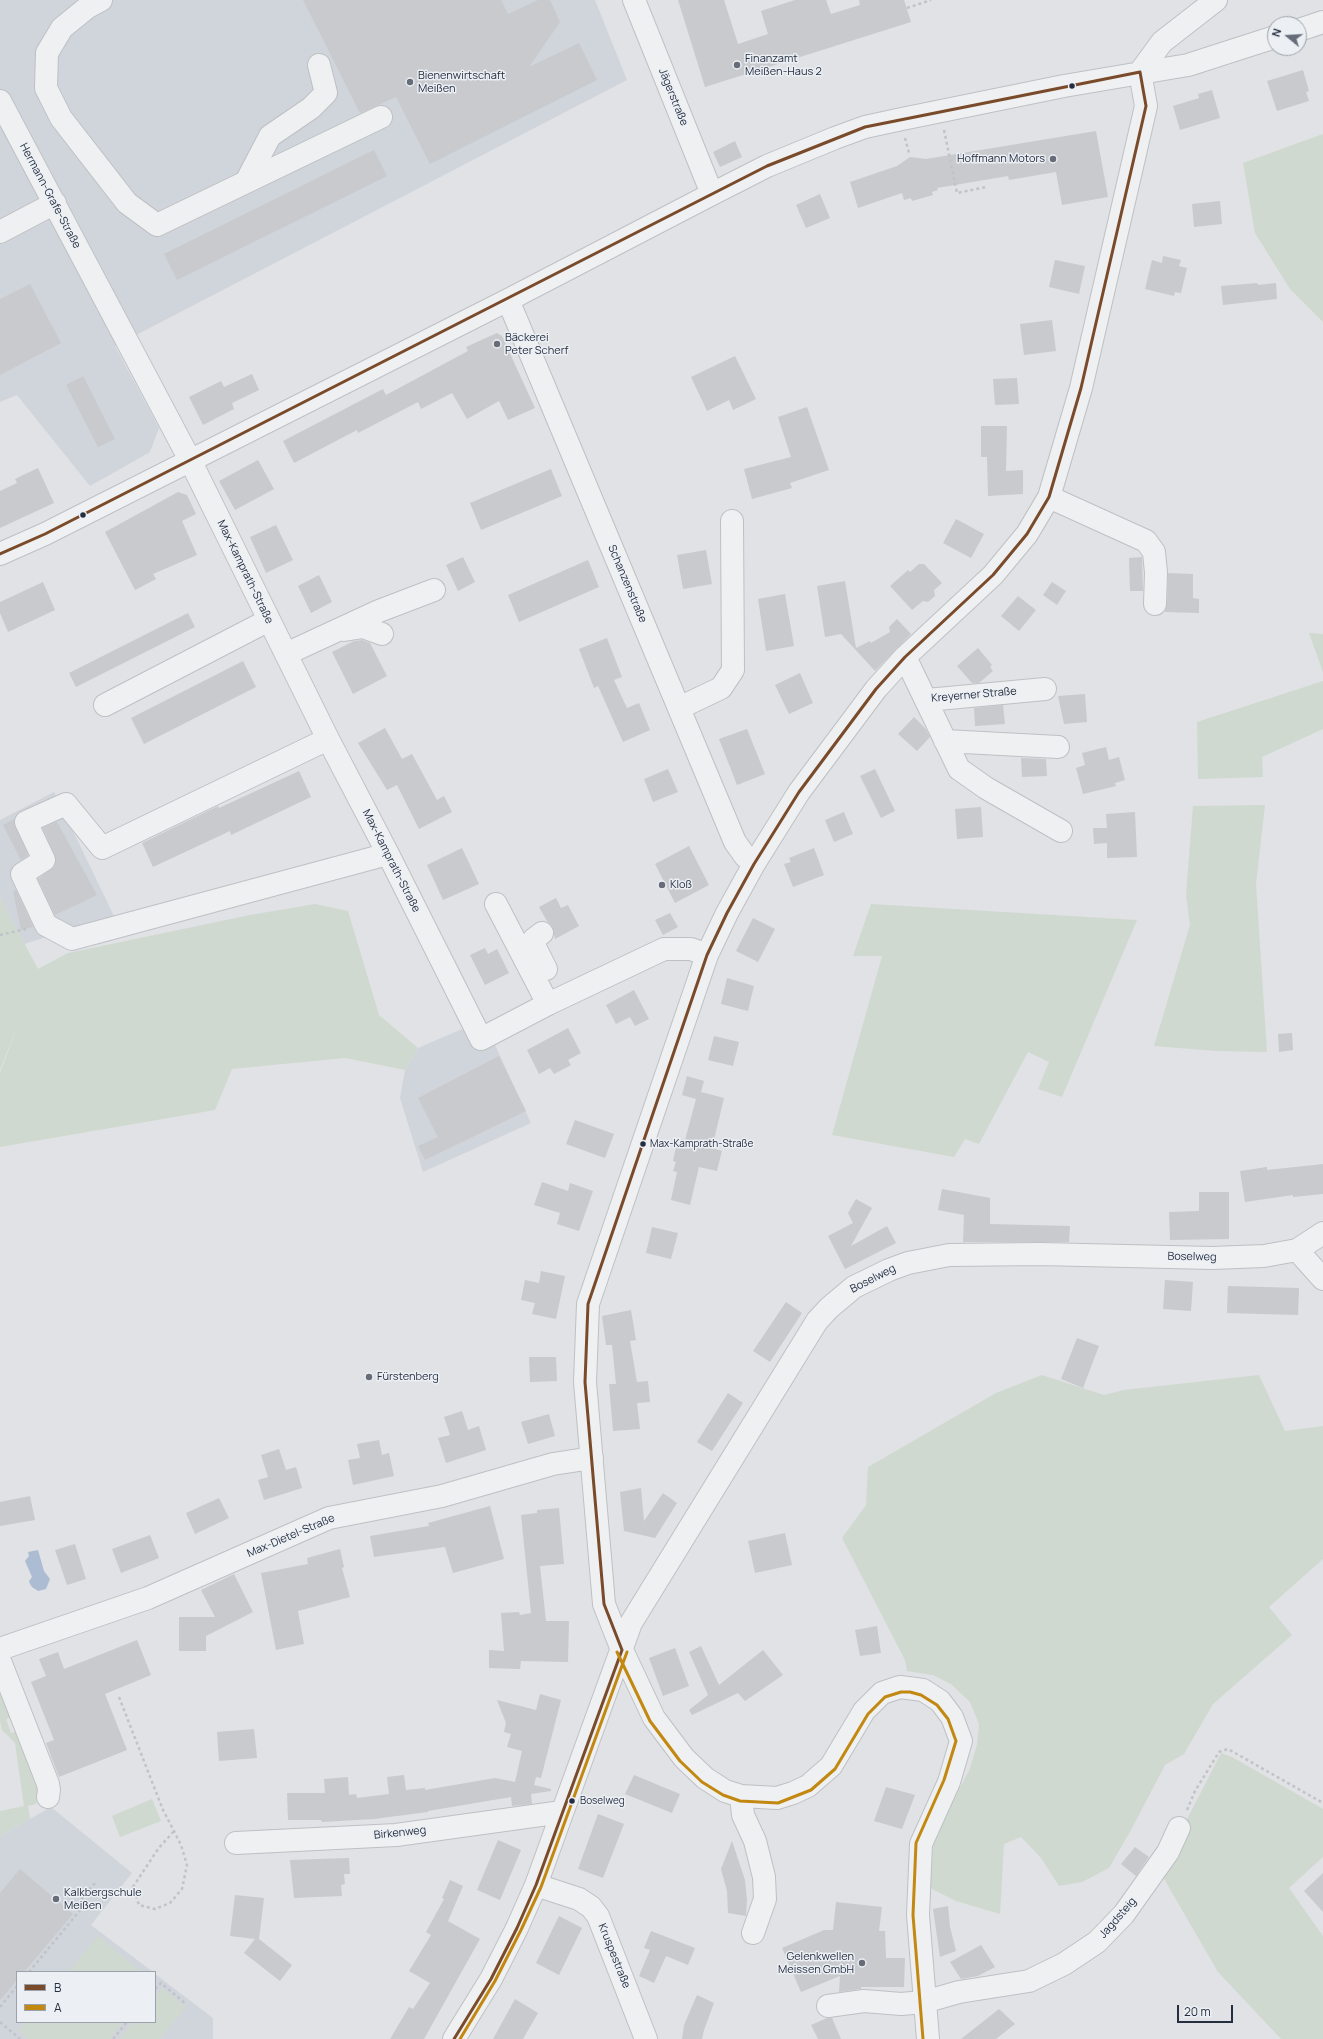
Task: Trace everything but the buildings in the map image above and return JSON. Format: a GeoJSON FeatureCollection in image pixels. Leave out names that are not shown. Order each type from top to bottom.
{"type":"FeatureCollection","features":[{"type":"Feature","properties":{"kind":"street"},"geometry":{"type":"LineString","coordinates":[[101,0],[88,7],[62,28],[47,53],[46,88],[61,118],[126,203],[157,225],[381,117]]}},
{"type":"Feature","properties":{"kind":"street","name":"Jägerstraße"},"geometry":{"type":"LineString","coordinates":[[634,0],[712,194]]}},
{"type":"Feature","properties":{"kind":"street"},"geometry":{"type":"LineString","coordinates":[[928,2039],[918,1915],[921,1844],[949,1782],[961,1741],[952,1717],[940,1702],[923,1690],[911,1687],[900,1687],[882,1693],[864,1711],[831,1766],[808,1786],[793,1794],[777,1798],[741,1796],[725,1791],[705,1778],[684,1758],[654,1718],[622,1650],[604,1604],[585,1382],[588,1304],[708,955],[727,912],[754,864],[799,792],[876,689],[905,657],[993,575],[1027,534],[1049,497],[1081,388],[1146,106],[1140,72],[1162,42],[1216,0]]}},
{"type":"Feature","properties":{"kind":"street"},"geometry":{"type":"LineString","coordinates":[[1307,27],[1323,22]]}},
{"type":"Feature","properties":{"kind":"street"},"geometry":{"type":"LineString","coordinates":[[0,554],[45,534],[508,300],[767,166],[835,138],[866,127],[1140,72],[1188,65],[1267,40]]}},
{"type":"Feature","properties":{"kind":"street"},"geometry":{"type":"LineString","coordinates":[[246,182],[270,136],[310,108],[326,93],[319,65]]}},
{"type":"Feature","properties":{"kind":"street","name":"Hermann-Grafe-Straße"},"geometry":{"type":"LineString","coordinates":[[0,101],[190,460]]}},
{"type":"Feature","properties":{"kind":"street"},"geometry":{"type":"LineString","coordinates":[[0,232],[55,203]]}},
{"type":"Feature","properties":{"kind":"street","name":"Schanzenstraße"},"geometry":{"type":"LineString","coordinates":[[508,300],[735,842],[745,856],[754,864]]}},
{"type":"Feature","properties":{"kind":"street","name":"Max-Kamprath-Straße"},"geometry":{"type":"LineString","coordinates":[[190,460],[328,739],[388,854],[481,1039],[555,1001],[664,949],[691,949],[708,955]]}},
{"type":"Feature","properties":{"kind":"street"},"geometry":{"type":"LineString","coordinates":[[1049,497],[1146,540],[1154,552],[1156,573],[1155,604]]}},
{"type":"Feature","properties":{"kind":"street"},"geometry":{"type":"LineString","coordinates":[[679,708],[721,688],[733,670],[732,521]]}},
{"type":"Feature","properties":{"kind":"street"},"geometry":{"type":"LineString","coordinates":[[286,654],[379,611],[434,590]]}},
{"type":"Feature","properties":{"kind":"street"},"geometry":{"type":"LineString","coordinates":[[105,705],[269,620]]}},
{"type":"Feature","properties":{"kind":"street"},"geometry":{"type":"LineString","coordinates":[[330,633],[357,626],[382,634]]}},
{"type":"Feature","properties":{"kind":"street","name":"Kreyerner Straße"},"geometry":{"type":"LineString","coordinates":[[905,657],[927,700],[1045,689]]}},
{"type":"Feature","properties":{"kind":"street"},"geometry":{"type":"LineString","coordinates":[[927,700],[945,741],[960,769],[971,778],[1061,831]]}},
{"type":"Feature","properties":{"kind":"street"},"geometry":{"type":"LineString","coordinates":[[328,739],[102,848],[66,804],[26,822],[44,860],[22,874],[46,925],[72,939],[388,854]]}},
{"type":"Feature","properties":{"kind":"street"},"geometry":{"type":"LineString","coordinates":[[945,741],[1058,747]]}},
{"type":"Feature","properties":{"kind":"street"},"geometry":{"type":"LineString","coordinates":[[496,904],[555,1001]]}},
{"type":"Feature","properties":{"kind":"street"},"geometry":{"type":"LineString","coordinates":[[542,932],[534,940],[534,945],[555,1001]]}},
{"type":"Feature","properties":{"kind":"street","name":"Boselweg"},"geometry":{"type":"LineString","coordinates":[[454,2039],[491,1979],[517,1928],[536,1884],[631,1623],[817,1321],[841,1296],[854,1287],[889,1270],[908,1263],[949,1256],[1040,1254],[1212,1258],[1264,1256],[1297,1250],[1323,1233]]}},
{"type":"Feature","properties":{"kind":"street"},"geometry":{"type":"LineString","coordinates":[[1297,1250],[1323,1279]]}},
{"type":"Feature","properties":{"kind":"street","name":"Max-Dietel-Straße"},"geometry":{"type":"LineString","coordinates":[[0,1649],[148,1598],[329,1518],[442,1496],[553,1464],[592,1458]]}},
{"type":"Feature","properties":{"kind":"street"},"geometry":{"type":"LineString","coordinates":[[0,1661],[48,1784],[48,1797]]}},
{"type":"Feature","properties":{"kind":"street"},"geometry":{"type":"LineString","coordinates":[[741,1796],[743,1815],[755,1842],[764,1877],[765,1899],[753,1934]]}},
{"type":"Feature","properties":{"kind":"street","name":"Birkenweg"},"geometry":{"type":"LineString","coordinates":[[236,1844],[396,1835],[562,1812]]}},
{"type":"Feature","properties":{"kind":"street","name":"Jagdsteig"},"geometry":{"type":"LineString","coordinates":[[828,2006],[864,2001],[901,2004],[924,2002],[959,1992],[1029,1981],[1064,1964],[1097,1942],[1124,1914],[1168,1852],[1179,1828]]}},
{"type":"Feature","properties":{"kind":"street","name":"Kruspestraße"},"geometry":{"type":"LineString","coordinates":[[536,1884],[580,1899],[591,1907],[604,1928],[646,2039]]}},
{"type":"Feature","properties":{"kind":"path"},"geometry":{"type":"LineString","coordinates":[[907,8],[931,0]]}},
{"type":"Feature","properties":{"kind":"path"},"geometry":{"type":"LineString","coordinates":[[944,130],[956,193],[986,187]]}},
{"type":"Feature","properties":{"kind":"path"},"geometry":{"type":"LineString","coordinates":[[906,144],[909,154]]}},
{"type":"Feature","properties":{"kind":"path"},"geometry":{"type":"LineString","coordinates":[[0,935],[46,925]]}},
{"type":"Feature","properties":{"kind":"path"},"geometry":{"type":"LineString","coordinates":[[119,1697],[163,1810],[174,1831],[181,1845],[187,1865],[182,1889],[170,1903],[155,1909],[139,1905],[133,1887],[158,1849],[174,1831]]}},
{"type":"Feature","properties":{"kind":"path"},"geometry":{"type":"LineString","coordinates":[[1179,1828],[1195,1791],[1219,1752],[1228,1749],[1323,1803]]}},
{"type":"Feature","properties":{"kind":"path"},"geometry":{"type":"LineString","coordinates":[[30,1971],[87,1902],[82,1898],[96,1882]]}},
{"type":"Feature","properties":{"kind":"path"},"geometry":{"type":"LineString","coordinates":[[156,1989],[161,1982],[186,2004]]}},
{"type":"Feature","properties":{"kind":"path"},"geometry":{"type":"LineString","coordinates":[[0,2007],[16,1987]]}},
{"type":"Feature","properties":{"kind":"path"},"geometry":{"type":"LineString","coordinates":[[0,2022],[20,2039]]}},
{"type":"Feature","properties":{"kind":"path"},"geometry":{"type":"LineString","coordinates":[[113,2039],[127,2023]]}},
{"type":"Feature","properties":{"kind":"shaded area"},"geometry":{"type":"Polygon","coordinates":[[[0,0],[595,0],[627,80],[115,346],[159,428],[150,452],[90,486],[17,395],[0,402],[0,0]]]}},
{"type":"Feature","properties":{"kind":"shaded area"},"geometry":{"type":"Polygon","coordinates":[[[1323,134],[1323,322],[1290,289],[1255,233],[1243,163],[1323,134]]]}},
{"type":"Feature","properties":{"kind":"shaded area"},"geometry":{"type":"Polygon","coordinates":[[[1309,633],[1323,634],[1323,672],[1309,633]]]}},
{"type":"Feature","properties":{"kind":"shaded area"},"geometry":{"type":"Polygon","coordinates":[[[1323,681],[1323,729],[1262,757],[1263,777],[1198,779],[1197,722],[1323,681]]]}},
{"type":"Feature","properties":{"kind":"shaded area"},"geometry":{"type":"Polygon","coordinates":[[[54,792],[114,916],[24,944],[0,898],[0,820],[54,792]]]}},
{"type":"Feature","properties":{"kind":"shaded area"},"geometry":{"type":"Polygon","coordinates":[[[1265,805],[1256,884],[1267,1052],[1216,1051],[1154,1046],[1190,925],[1186,895],[1193,806],[1265,805]]]}},
{"type":"Feature","properties":{"kind":"shaded area"},"geometry":{"type":"Polygon","coordinates":[[[0,898],[38,969],[68,953],[250,915],[315,904],[348,911],[379,1015],[418,1048],[405,1070],[345,1058],[232,1069],[215,1110],[0,1147],[0,1073],[19,1021],[0,1070],[0,898]]]}},
{"type":"Feature","properties":{"kind":"shaded area"},"geometry":{"type":"Polygon","coordinates":[[[871,904],[1137,920],[1062,1097],[1038,1089],[1049,1062],[1028,1052],[979,1144],[965,1139],[954,1157],[832,1135],[882,956],[853,956],[871,904]]]}},
{"type":"Feature","properties":{"kind":"shaded area"},"geometry":{"type":"Polygon","coordinates":[[[462,1029],[495,1045],[531,1123],[423,1172],[400,1098],[405,1070],[418,1048],[462,1029]]]}},
{"type":"Feature","properties":{"kind":"shaded area"},"geometry":{"type":"Polygon","coordinates":[[[1042,1375],[1104,1395],[1124,1390],[1259,1375],[1285,1431],[1323,1426],[1323,1559],[1269,1607],[1292,1635],[1213,1704],[1184,1754],[1165,1765],[1109,1868],[1082,1882],[1059,1886],[1041,1858],[1021,1837],[1004,1844],[1000,1914],[956,1901],[930,1888],[933,1848],[940,1824],[969,1771],[977,1745],[979,1724],[970,1702],[951,1684],[933,1675],[907,1671],[905,1660],[842,1538],[866,1505],[868,1467],[996,1393],[1042,1375]]]}},
{"type":"Feature","properties":{"kind":"shaded area"},"geometry":{"type":"Polygon","coordinates":[[[0,1677],[14,1716],[6,1719],[11,1733],[19,1731],[39,1793],[36,1804],[28,1806],[30,1819],[0,1836],[0,1811],[24,1806],[15,1743],[2,1730],[0,1721],[0,1677]]]}},
{"type":"Feature","properties":{"kind":"shaded area"},"geometry":{"type":"Polygon","coordinates":[[[1221,1753],[1232,1757],[1323,1809],[1323,1857],[1289,1888],[1323,1936],[1323,2039],[1281,2039],[1218,1972],[1160,1872],[1221,1753]]]}},
{"type":"Feature","properties":{"kind":"shaded area"},"geometry":{"type":"Polygon","coordinates":[[[152,1799],[161,1821],[120,1837],[112,1816],[152,1799]]]}},
{"type":"Feature","properties":{"kind":"shaded area","name":"Kalkbergschule Meißen"},"geometry":{"type":"Polygon","coordinates":[[[51,1807],[132,1873],[91,1925],[152,1971],[16,1971],[16,2023],[156,2023],[156,1975],[213,2018],[213,2039],[0,2039],[0,1836],[51,1807]]]}},
{"type":"Feature","properties":{"kind":"shaded area"},"geometry":{"type":"Polygon","coordinates":[[[98,1936],[140,1971],[69,1971],[98,1936]]]}},
{"type":"Feature","properties":{"kind":"shaded area"},"geometry":{"type":"Polygon","coordinates":[[[162,1988],[186,2007],[160,2039],[119,2039],[132,2023],[156,2023],[156,1995],[162,1988]]]}},
{"type":"Feature","properties":{"kind":"shaded area"},"geometry":{"type":"Polygon","coordinates":[[[25,2023],[123,2023],[110,2039],[28,2039],[18,2031],[25,2023]]]}},
{"type":"Feature","properties":{"kind":"water"},"geometry":{"type":"Polygon","coordinates":[[[38,1550],[44,1571],[50,1579],[46,1589],[38,1591],[30,1584],[29,1581],[32,1577],[25,1561],[29,1556],[28,1552],[38,1550]]]}},
{"type":"Feature","properties":{"kind":"transit line","name":"B"},"geometry":{"type":"LineString","coordinates":[[0,554],[45,534],[767,166],[865,127],[1140,72]]}},
{"type":"Feature","properties":{"kind":"transit line","name":"B"},"geometry":{"type":"LineString","coordinates":[[622,1650],[604,1604],[585,1382],[588,1304],[707,955],[727,913],[754,864],[799,792],[876,689],[905,657],[993,575],[1027,534],[1049,497],[1081,388],[1146,106],[1140,72]]}},
{"type":"Feature","properties":{"kind":"transit line","name":"B"},"geometry":{"type":"LineString","coordinates":[[454,2039],[491,1979],[517,1928],[536,1885],[622,1650]]}},
{"type":"Feature","properties":{"kind":"transit line","name":"A"},"geometry":{"type":"LineString","coordinates":[[617,1652],[650,1721],[680,1761],[702,1782],[723,1795],[740,1801],[778,1803],[811,1790],[835,1769],[868,1714],[885,1697],[901,1692],[910,1692],[921,1695],[937,1705],[948,1719],[956,1741],[944,1780],[916,1843],[913,1915],[923,2039]]}},
{"type":"Feature","properties":{"kind":"transit line","name":"A"},"geometry":{"type":"LineString","coordinates":[[460,2039],[495,1981],[541,1887],[627,1652]]}},
{"type":"Feature","properties":{"kind":"place","name":"Finanzamt Meißen-Haus 2"},"geometry":{"type":"Point","coordinates":[737,65]}},
{"type":"Feature","properties":{"kind":"place","name":"Bienenwirtschaft Meißen"},"geometry":{"type":"Point","coordinates":[410,82]}},
{"type":"Feature","properties":{"kind":"place","name":"Hoffmann Motors"},"geometry":{"type":"Point","coordinates":[1053,159]}},
{"type":"Feature","properties":{"kind":"place","name":"Bäckerei Peter Scherf"},"geometry":{"type":"Point","coordinates":[497,344]}},
{"type":"Feature","properties":{"kind":"place","name":"Kloß"},"geometry":{"type":"Point","coordinates":[662,885]}},
{"type":"Feature","properties":{"kind":"place","name":"Max-Kamprath-Straße"},"geometry":{"type":"Point","coordinates":[643,1144]}},
{"type":"Feature","properties":{"kind":"place","name":"Fürstenberg"},"geometry":{"type":"Point","coordinates":[369,1377]}},
{"type":"Feature","properties":{"kind":"place","name":"Boselweg"},"geometry":{"type":"Point","coordinates":[572,1801]}},
{"type":"Feature","properties":{"kind":"place","name":"Kalkbergschule Meißen"},"geometry":{"type":"Point","coordinates":[56,1899]}},
{"type":"Feature","properties":{"kind":"place","name":"Gelenkwellen Meissen GmbH"},"geometry":{"type":"Point","coordinates":[862,1963]}}]}
